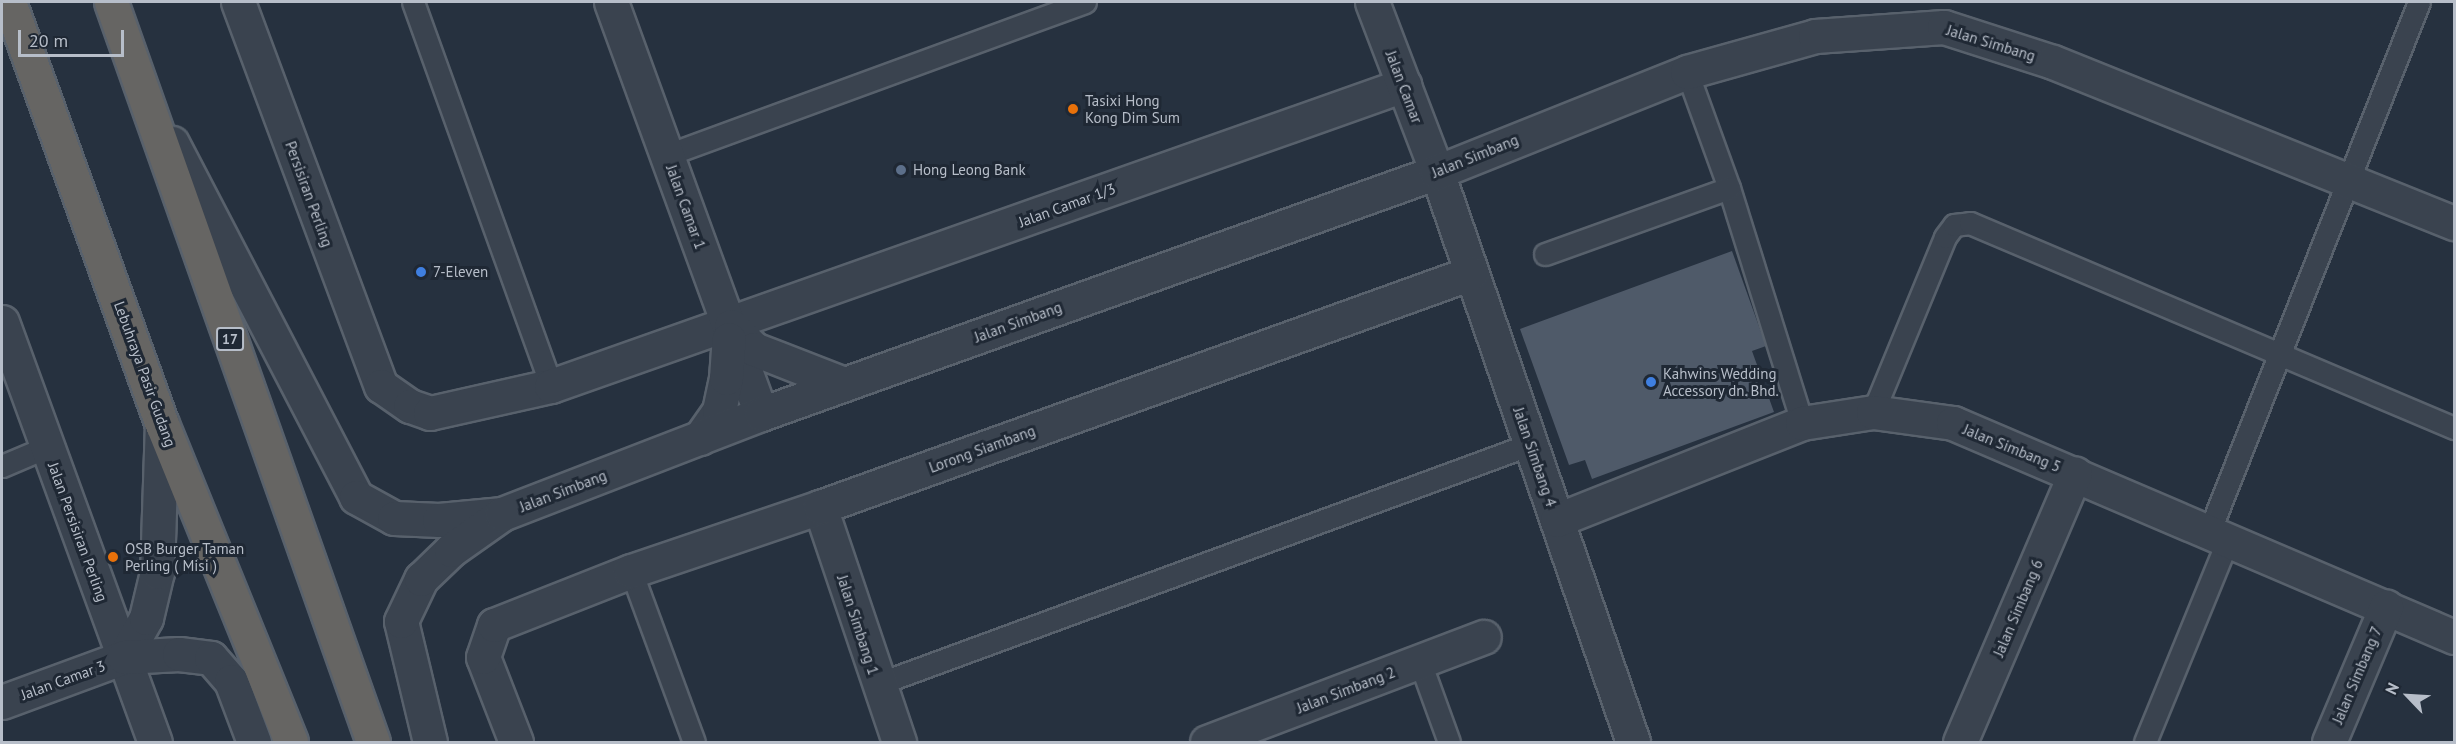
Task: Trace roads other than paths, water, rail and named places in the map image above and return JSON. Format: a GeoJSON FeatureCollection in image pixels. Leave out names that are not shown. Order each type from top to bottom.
{"type":"FeatureCollection","features":[{"type":"Feature","properties":{"kind":"highway","name":"Lebuhraya Pasir Gudang"},"geometry":{"type":"LineString","coordinates":[[9,2],[162,424],[291,742]]}},
{"type":"Feature","properties":{"kind":"highway","name":"17"},"geometry":{"type":"LineString","coordinates":[[111,2],[147,96],[314,582],[373,742]]}},
{"type":"Feature","properties":{"kind":"highway"},"geometry":{"type":"LineString","coordinates":[[314,582],[392,742]]}},
{"type":"Feature","properties":{"kind":"street","name":"Persisiran Perling"},"geometry":{"type":"LineString","coordinates":[[238,2],[381,386]]}},
{"type":"Feature","properties":{"kind":"street","name":"Jalan Camar 1"},"geometry":{"type":"LineString","coordinates":[[611,2],[761,414]]}},
{"type":"Feature","properties":{"kind":"street","name":"Jalan Camar"},"geometry":{"type":"LineString","coordinates":[[1372,2],[1437,172]]}},
{"type":"Feature","properties":{"kind":"street","name":"Jalan Simbang"},"geometry":{"type":"LineString","coordinates":[[502,514],[761,414],[1437,172],[1687,72],[1815,36],[1944,27],[2053,62],[2454,223]]}},
{"type":"Feature","properties":{"kind":"street","name":"Jalan Camar 1/3"},"geometry":{"type":"LineString","coordinates":[[381,386],[410,406],[430,413],[551,386],[1404,85]]}},
{"type":"Feature","properties":{"kind":"street"},"geometry":{"type":"LineString","coordinates":[[147,96],[356,497],[394,518],[439,520],[502,514]]}},
{"type":"Feature","properties":{"kind":"street","name":"Jalan Simbang 4"},"geometry":{"type":"LineString","coordinates":[[1437,172],[1634,742]]}},
{"type":"Feature","properties":{"kind":"street","name":"Lorong Siambang"},"geometry":{"type":"LineString","coordinates":[[516,742],[483,657],[494,625],[631,571],[820,507],[1471,273]]}},
{"type":"Feature","properties":{"kind":"street","name":"Jalan Persisiran Perling"},"geometry":{"type":"LineString","coordinates":[[2,322],[155,742]]}},
{"type":"Feature","properties":{"kind":"street"},"geometry":{"type":"LineString","coordinates":[[729,325],[754,349],[844,384]]}},
{"type":"Feature","properties":{"kind":"street"},"geometry":{"type":"LineString","coordinates":[[700,438],[719,411],[726,378],[729,325]]}},
{"type":"Feature","properties":{"kind":"street","name":"Jalan Simbang 5"},"geometry":{"type":"LineString","coordinates":[[1557,520],[1802,423],[1873,412],[1953,423],[2454,637]]}},
{"type":"Feature","properties":{"kind":"street"},"geometry":{"type":"LineString","coordinates":[[124,657],[146,618],[158,572],[162,424]]}},
{"type":"Feature","properties":{"kind":"street","name":"Jalan Simbang 6"},"geometry":{"type":"LineString","coordinates":[[1960,742],[2075,474]]}},
{"type":"Feature","properties":{"kind":"street","name":"Jalan Simbang 1"},"geometry":{"type":"LineString","coordinates":[[820,507],[898,742]]}},
{"type":"Feature","properties":{"kind":"street"},"geometry":{"type":"LineString","coordinates":[[429,742],[401,621],[421,579],[451,550],[502,514]]}},
{"type":"Feature","properties":{"kind":"street","name":"Jalan Simbang 7"},"geometry":{"type":"LineString","coordinates":[[2329,742],[2386,607]]}},
{"type":"Feature","properties":{"kind":"street","name":"Jalan Simbang 2"},"geometry":{"type":"LineString","coordinates":[[1207,742],[1257,734],[1420,662],[1484,637]]}},
{"type":"Feature","properties":{"kind":"street","name":"Jalan Camar 3"},"geometry":{"type":"LineString","coordinates":[[2,702],[124,657],[179,654],[211,658],[231,681],[254,742]]}},
{"type":"Feature","properties":{"kind":"lane"},"geometry":{"type":"LineString","coordinates":[[413,2],[551,386]]}},
{"type":"Feature","properties":{"kind":"lane"},"geometry":{"type":"LineString","coordinates":[[667,155],[1085,2]]}},
{"type":"Feature","properties":{"kind":"lane"},"geometry":{"type":"LineString","coordinates":[[2145,742],[2281,357],[2351,182],[2419,2]]}},
{"type":"Feature","properties":{"kind":"lane"},"geometry":{"type":"LineString","coordinates":[[1687,72],[1729,188],[1802,423]]}},
{"type":"Feature","properties":{"kind":"lane"},"geometry":{"type":"LineString","coordinates":[[1545,254],[1729,188]]}},
{"type":"Feature","properties":{"kind":"lane"},"geometry":{"type":"LineString","coordinates":[[1873,412],[1945,237],[1954,225],[1970,223],[2281,357],[2454,428]]}},
{"type":"Feature","properties":{"kind":"lane"},"geometry":{"type":"LineString","coordinates":[[878,684],[1531,444]]}},
{"type":"Feature","properties":{"kind":"lane"},"geometry":{"type":"LineString","coordinates":[[2,466],[47,447]]}},
{"type":"Feature","properties":{"kind":"lane"},"geometry":{"type":"LineString","coordinates":[[631,571],[694,742]]}},
{"type":"Feature","properties":{"kind":"lane"},"geometry":{"type":"LineString","coordinates":[[1420,662],[1449,742]]}},
{"type":"Feature","properties":{"kind":"place","name":"Tasixi Hong Kong Dim Sum"},"geometry":{"type":"Point","coordinates":[1073,109]}},
{"type":"Feature","properties":{"kind":"place","name":"Hong Leong Bank"},"geometry":{"type":"Point","coordinates":[901,170]}},
{"type":"Feature","properties":{"kind":"place","name":"7-Eleven"},"geometry":{"type":"Point","coordinates":[421,272]}},
{"type":"Feature","properties":{"kind":"place","name":"Kahwins Wedding Accessory dn. Bhd."},"geometry":{"type":"Point","coordinates":[1651,382]}},
{"type":"Feature","properties":{"kind":"place","name":"OSB Burger Taman Perling ( Misi )"},"geometry":{"type":"Point","coordinates":[113,557]}}]}
